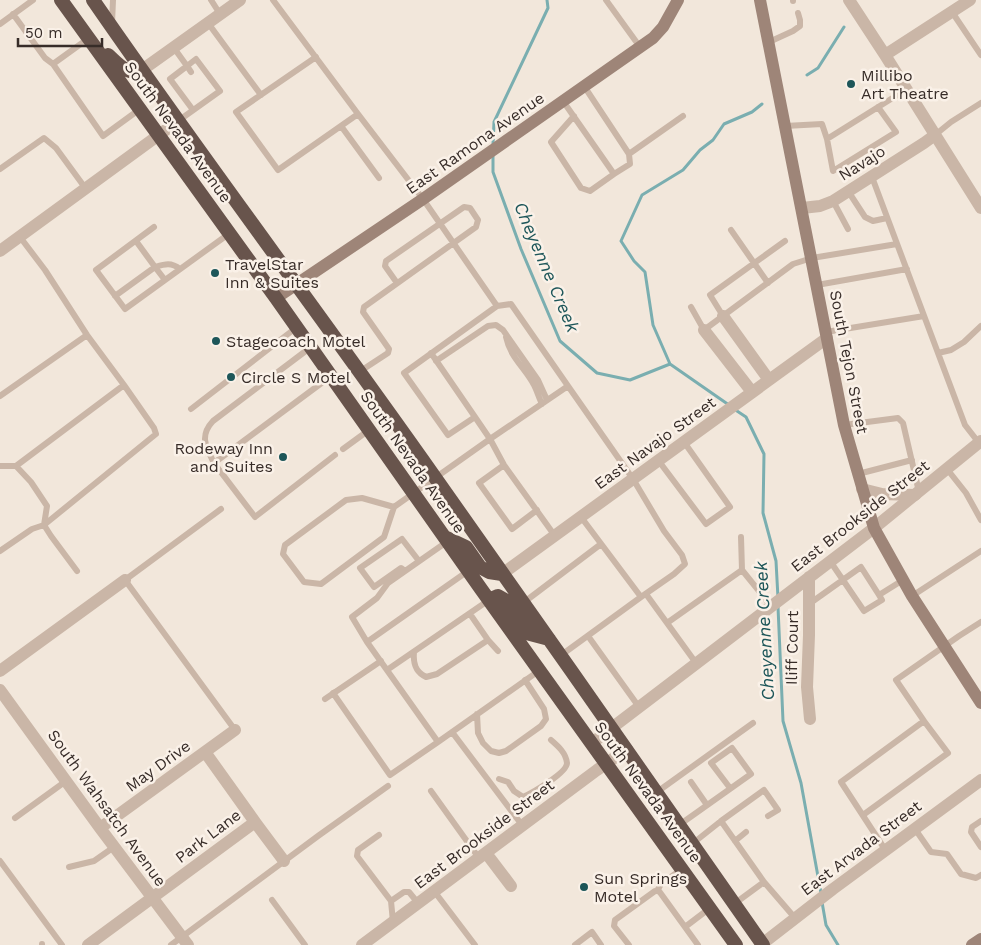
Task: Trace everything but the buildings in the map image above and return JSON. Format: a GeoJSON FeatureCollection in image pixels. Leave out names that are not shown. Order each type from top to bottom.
{"type":"FeatureCollection","features":[{"type":"Feature","properties":{"kind":"highway","name":"South Nevada Avenue"},"geometry":{"type":"LineString","coordinates":[[61,0],[230,233],[468,571],[736,945]]}},
{"type":"Feature","properties":{"kind":"highway","name":"South Nevada Avenue"},"geometry":{"type":"LineString","coordinates":[[93,0],[435,478],[762,944]]}},
{"type":"Feature","properties":{"kind":"highway"},"geometry":{"type":"LineString","coordinates":[[89,38],[125,70],[135,72],[142,70]]}},
{"type":"Feature","properties":{"kind":"highway"},"geometry":{"type":"LineString","coordinates":[[446,539],[466,547],[480,567],[489,572],[502,574]]}},
{"type":"Feature","properties":{"kind":"highway"},"geometry":{"type":"LineString","coordinates":[[490,600],[498,596],[505,600],[530,634],[548,639]]}},
{"type":"Feature","properties":{"kind":"main road","name":"East Ramona Avenue"},"geometry":{"type":"LineString","coordinates":[[276,298],[484,157],[653,38],[663,27],[678,0]]}},
{"type":"Feature","properties":{"kind":"main road","name":"South Tejon Street"},"geometry":{"type":"LineString","coordinates":[[760,0],[844,425],[862,490],[874,528],[903,580],[981,702]]}},
{"type":"Feature","properties":{"kind":"main road"},"geometry":{"type":"LineString","coordinates":[[972,945],[981,939]]}},
{"type":"Feature","properties":{"kind":"street"},"geometry":{"type":"LineString","coordinates":[[142,70],[240,0]]}},
{"type":"Feature","properties":{"kind":"street"},"geometry":{"type":"LineString","coordinates":[[848,0],[981,207]]}},
{"type":"Feature","properties":{"kind":"street"},"geometry":{"type":"LineString","coordinates":[[885,55],[970,0]]}},
{"type":"Feature","properties":{"kind":"street"},"geometry":{"type":"LineString","coordinates":[[0,251],[178,121]]}},
{"type":"Feature","properties":{"kind":"street","name":"Navajo"},"geometry":{"type":"LineString","coordinates":[[802,208],[820,206],[833,201],[935,135]]}},
{"type":"Feature","properties":{"kind":"street"},"geometry":{"type":"LineString","coordinates":[[723,316],[769,380]]}},
{"type":"Feature","properties":{"kind":"street"},"geometry":{"type":"LineString","coordinates":[[704,330],[752,392]]}},
{"type":"Feature","properties":{"kind":"street","name":"East Navajo Street"},"geometry":{"type":"LineString","coordinates":[[502,574],[769,380],[827,335]]}},
{"type":"Feature","properties":{"kind":"street","name":"East Brookside Street"},"geometry":{"type":"LineString","coordinates":[[592,743],[874,528],[980,442]]}},
{"type":"Feature","properties":{"kind":"street"},"geometry":{"type":"LineString","coordinates":[[862,490],[882,494],[917,494]]}},
{"type":"Feature","properties":{"kind":"street","name":"Iliff Court"},"geometry":{"type":"LineString","coordinates":[[809,577],[807,687],[810,718]]}},
{"type":"Feature","properties":{"kind":"street"},"geometry":{"type":"LineString","coordinates":[[0,671],[125,580]]}},
{"type":"Feature","properties":{"kind":"street","name":"South Wahsatch Avenue"},"geometry":{"type":"LineString","coordinates":[[0,690],[185,941]]}},
{"type":"Feature","properties":{"kind":"street","name":"May Drive"},"geometry":{"type":"LineString","coordinates":[[100,828],[235,730]]}},
{"type":"Feature","properties":{"kind":"street","name":"East Brookside Street"},"geometry":{"type":"LineString","coordinates":[[362,945],[626,749]]}},
{"type":"Feature","properties":{"kind":"street","name":"Park Lane"},"geometry":{"type":"LineString","coordinates":[[88,945],[255,822],[205,752]]}},
{"type":"Feature","properties":{"kind":"street","name":"East Arvada Street"},"geometry":{"type":"LineString","coordinates":[[762,944],[981,780]]}},
{"type":"Feature","properties":{"kind":"street"},"geometry":{"type":"LineString","coordinates":[[255,822],[284,861]]}},
{"type":"Feature","properties":{"kind":"street"},"geometry":{"type":"LineString","coordinates":[[482,855],[511,886]]}},
{"type":"Feature","properties":{"kind":"lane"},"geometry":{"type":"LineString","coordinates":[[0,24],[33,0]]}},
{"type":"Feature","properties":{"kind":"lane"},"geometry":{"type":"LineString","coordinates":[[112,26],[113,0]]}},
{"type":"Feature","properties":{"kind":"lane"},"geometry":{"type":"LineString","coordinates":[[211,0],[220,14]]}},
{"type":"Feature","properties":{"kind":"lane"},"geometry":{"type":"LineString","coordinates":[[273,0],[423,199],[497,306]]}},
{"type":"Feature","properties":{"kind":"lane"},"geometry":{"type":"LineString","coordinates":[[606,0],[640,47]]}},
{"type":"Feature","properties":{"kind":"lane"},"geometry":{"type":"LineString","coordinates":[[952,12],[981,56]]}},
{"type":"Feature","properties":{"kind":"lane"},"geometry":{"type":"LineString","coordinates":[[769,42],[793,32],[800,26],[798,13]]}},
{"type":"Feature","properties":{"kind":"lane"},"geometry":{"type":"LineString","coordinates":[[13,14],[45,58],[53,64],[103,136],[140,109]]}},
{"type":"Feature","properties":{"kind":"lane"},"geometry":{"type":"LineString","coordinates":[[208,23],[261,95]]}},
{"type":"Feature","properties":{"kind":"lane"},"geometry":{"type":"LineString","coordinates":[[53,64],[89,38]]}},
{"type":"Feature","properties":{"kind":"lane"},"geometry":{"type":"LineString","coordinates":[[174,48],[189,69]]}},
{"type":"Feature","properties":{"kind":"lane"},"geometry":{"type":"LineString","coordinates":[[316,57],[236,112],[278,170],[358,114]]}},
{"type":"Feature","properties":{"kind":"lane"},"geometry":{"type":"LineString","coordinates":[[178,121],[220,91],[196,59],[189,69],[170,78],[193,110]]}},
{"type":"Feature","properties":{"kind":"lane"},"geometry":{"type":"LineString","coordinates":[[574,116],[551,142],[581,188],[590,191],[630,164],[629,154],[584,86]]}},
{"type":"Feature","properties":{"kind":"lane"},"geometry":{"type":"LineString","coordinates":[[827,139],[906,89]]}},
{"type":"Feature","properties":{"kind":"lane"},"geometry":{"type":"LineString","coordinates":[[206,91],[211,98]]}},
{"type":"Feature","properties":{"kind":"lane"},"geometry":{"type":"LineString","coordinates":[[563,101],[614,174]]}},
{"type":"Feature","properties":{"kind":"lane"},"geometry":{"type":"LineString","coordinates":[[935,135],[951,122],[981,103]]}},
{"type":"Feature","properties":{"kind":"lane"},"geometry":{"type":"LineString","coordinates":[[785,126],[822,124],[833,171],[896,132],[878,107]]}},
{"type":"Feature","properties":{"kind":"lane"},"geometry":{"type":"LineString","coordinates":[[629,154],[683,116]]}},
{"type":"Feature","properties":{"kind":"lane"},"geometry":{"type":"LineString","coordinates":[[341,126],[379,178]]}},
{"type":"Feature","properties":{"kind":"lane"},"geometry":{"type":"LineString","coordinates":[[0,169],[44,138],[56,148],[86,189]]}},
{"type":"Feature","properties":{"kind":"lane"},"geometry":{"type":"LineString","coordinates":[[872,177],[965,425],[980,442]]}},
{"type":"Feature","properties":{"kind":"lane"},"geometry":{"type":"LineString","coordinates":[[848,191],[865,217],[873,221],[887,218]]}},
{"type":"Feature","properties":{"kind":"lane"},"geometry":{"type":"LineString","coordinates":[[833,201],[848,229]]}},
{"type":"Feature","properties":{"kind":"lane"},"geometry":{"type":"LineString","coordinates":[[359,372],[388,353],[389,348],[364,312],[364,307],[397,284],[476,227],[478,220],[470,208],[464,207],[386,261],[385,266],[397,284]]}},
{"type":"Feature","properties":{"kind":"lane"},"geometry":{"type":"LineString","coordinates":[[154,227],[96,270],[125,309],[230,233]]}},
{"type":"Feature","properties":{"kind":"lane"},"geometry":{"type":"LineString","coordinates":[[731,230],[768,283]]}},
{"type":"Feature","properties":{"kind":"lane"},"geometry":{"type":"LineString","coordinates":[[0,551],[32,529],[44,525],[156,434],[154,428],[124,385],[86,335],[45,270],[20,237]]}},
{"type":"Feature","properties":{"kind":"lane"},"geometry":{"type":"LineString","coordinates":[[136,241],[164,280]]}},
{"type":"Feature","properties":{"kind":"lane"},"geometry":{"type":"LineString","coordinates":[[723,316],[710,295],[785,241]]}},
{"type":"Feature","properties":{"kind":"lane"},"geometry":{"type":"LineString","coordinates":[[691,307],[704,330],[794,264],[812,258],[897,244]]}},
{"type":"Feature","properties":{"kind":"lane"},"geometry":{"type":"LineString","coordinates":[[115,296],[155,267],[167,263],[180,269]]}},
{"type":"Feature","properties":{"kind":"lane"},"geometry":{"type":"LineString","coordinates":[[817,285],[907,269]]}},
{"type":"Feature","properties":{"kind":"lane"},"geometry":{"type":"LineString","coordinates":[[475,417],[448,435],[404,373],[497,306],[511,304],[633,478],[664,531],[682,554],[685,564],[674,574],[560,656]]}},
{"type":"Feature","properties":{"kind":"lane"},"geometry":{"type":"LineString","coordinates":[[827,335],[924,316]]}},
{"type":"Feature","properties":{"kind":"lane"},"geometry":{"type":"LineString","coordinates":[[436,362],[488,326],[496,325],[505,333],[511,353],[545,402]]}},
{"type":"Feature","properties":{"kind":"lane"},"geometry":{"type":"LineString","coordinates":[[938,353],[951,350],[964,342],[981,326]]}},
{"type":"Feature","properties":{"kind":"lane"},"geometry":{"type":"LineString","coordinates":[[191,409],[297,328]]}},
{"type":"Feature","properties":{"kind":"lane"},"geometry":{"type":"LineString","coordinates":[[0,396],[86,335]]}},
{"type":"Feature","properties":{"kind":"lane"},"geometry":{"type":"LineString","coordinates":[[311,347],[213,421],[208,426],[204,439],[214,463],[255,517],[336,455]]}},
{"type":"Feature","properties":{"kind":"lane"},"geometry":{"type":"LineString","coordinates":[[431,353],[490,438],[504,465],[555,536]]}},
{"type":"Feature","properties":{"kind":"lane"},"geometry":{"type":"LineString","coordinates":[[214,463],[331,376]]}},
{"type":"Feature","properties":{"kind":"lane"},"geometry":{"type":"LineString","coordinates":[[0,472],[4,466],[16,466],[124,385]]}},
{"type":"Feature","properties":{"kind":"lane"},"geometry":{"type":"LineString","coordinates":[[394,507],[362,498],[346,500],[285,545],[283,554],[304,582],[321,584],[384,537],[394,507],[490,438],[568,386]]}},
{"type":"Feature","properties":{"kind":"lane"},"geometry":{"type":"LineString","coordinates":[[844,425],[898,418],[903,423],[912,460],[917,494]]}},
{"type":"Feature","properties":{"kind":"lane"},"geometry":{"type":"LineString","coordinates":[[343,449],[369,430]]}},
{"type":"Feature","properties":{"kind":"lane"},"geometry":{"type":"LineString","coordinates":[[658,460],[706,524],[730,507],[684,442]]}},
{"type":"Feature","properties":{"kind":"lane"},"geometry":{"type":"LineString","coordinates":[[858,474],[912,460]]}},
{"type":"Feature","properties":{"kind":"lane"},"geometry":{"type":"LineString","coordinates":[[504,465],[479,483],[512,529],[537,510]]}},
{"type":"Feature","properties":{"kind":"lane"},"geometry":{"type":"LineString","coordinates":[[16,466],[31,482],[46,506],[44,525],[50,536],[77,571]]}},
{"type":"Feature","properties":{"kind":"lane"},"geometry":{"type":"LineString","coordinates":[[947,469],[966,493],[981,520]]}},
{"type":"Feature","properties":{"kind":"lane"},"geometry":{"type":"LineString","coordinates":[[221,509],[125,580],[235,730]]}},
{"type":"Feature","properties":{"kind":"lane"},"geometry":{"type":"LineString","coordinates":[[581,517],[696,663]]}},
{"type":"Feature","properties":{"kind":"lane"},"geometry":{"type":"LineString","coordinates":[[740,537],[742,570],[767,609]]}},
{"type":"Feature","properties":{"kind":"lane"},"geometry":{"type":"LineString","coordinates":[[405,571],[401,568],[374,586],[360,568],[402,539],[420,561]]}},
{"type":"Feature","properties":{"kind":"lane"},"geometry":{"type":"LineString","coordinates":[[438,742],[367,642],[352,617],[376,598],[388,583],[420,561],[446,539]]}},
{"type":"Feature","properties":{"kind":"lane"},"geometry":{"type":"LineString","coordinates":[[523,603],[601,544]]}},
{"type":"Feature","properties":{"kind":"lane"},"geometry":{"type":"LineString","coordinates":[[912,596],[981,551]]}},
{"type":"Feature","properties":{"kind":"lane"},"geometry":{"type":"LineString","coordinates":[[809,604],[843,580],[861,567],[871,586],[882,600],[864,611],[857,595],[843,580],[830,561]]}},
{"type":"Feature","properties":{"kind":"lane"},"geometry":{"type":"LineString","coordinates":[[667,624],[742,570]]}},
{"type":"Feature","properties":{"kind":"lane"},"geometry":{"type":"LineString","coordinates":[[367,642],[468,571]]}},
{"type":"Feature","properties":{"kind":"lane"},"geometry":{"type":"LineString","coordinates":[[879,595],[903,580]]}},
{"type":"Feature","properties":{"kind":"lane"},"geometry":{"type":"LineString","coordinates":[[387,670],[490,600]]}},
{"type":"Feature","properties":{"kind":"lane"},"geometry":{"type":"LineString","coordinates":[[470,614],[498,651]]}},
{"type":"Feature","properties":{"kind":"lane"},"geometry":{"type":"LineString","coordinates":[[863,815],[948,754],[896,680],[981,622]]}},
{"type":"Feature","properties":{"kind":"lane"},"geometry":{"type":"LineString","coordinates":[[588,636],[639,707]]}},
{"type":"Feature","properties":{"kind":"lane"},"geometry":{"type":"LineString","coordinates":[[414,652],[413,660],[415,667],[420,674],[426,677],[437,674],[488,640]]}},
{"type":"Feature","properties":{"kind":"lane"},"geometry":{"type":"LineString","coordinates":[[325,699],[381,661]]}},
{"type":"Feature","properties":{"kind":"lane"},"geometry":{"type":"LineString","coordinates":[[333,693],[390,775],[540,670]]}},
{"type":"Feature","properties":{"kind":"lane"},"geometry":{"type":"LineString","coordinates":[[477,714],[478,733],[483,743],[491,751],[499,753],[506,751],[541,726],[546,719],[544,709],[525,680]]}},
{"type":"Feature","properties":{"kind":"lane"},"geometry":{"type":"LineString","coordinates":[[886,850],[841,782],[924,721]]}},
{"type":"Feature","properties":{"kind":"lane"},"geometry":{"type":"LineString","coordinates":[[657,792],[752,723]]}},
{"type":"Feature","properties":{"kind":"lane"},"geometry":{"type":"LineString","coordinates":[[452,732],[522,825]]}},
{"type":"Feature","properties":{"kind":"lane"},"geometry":{"type":"LineString","coordinates":[[499,779],[508,782],[514,791],[523,797],[542,787],[560,773],[566,767],[567,762],[560,748],[550,740]]}},
{"type":"Feature","properties":{"kind":"lane"},"geometry":{"type":"LineString","coordinates":[[679,824],[751,774],[732,748],[712,763],[730,788]]}},
{"type":"Feature","properties":{"kind":"lane"},"geometry":{"type":"LineString","coordinates":[[15,818],[66,781]]}},
{"type":"Feature","properties":{"kind":"lane"},"geometry":{"type":"LineString","coordinates":[[691,782],[707,805]]}},
{"type":"Feature","properties":{"kind":"lane"},"geometry":{"type":"LineString","coordinates":[[171,945],[185,941],[284,861],[388,786]]}},
{"type":"Feature","properties":{"kind":"lane"},"geometry":{"type":"LineString","coordinates":[[692,844],[764,790],[778,810],[768,816]]}},
{"type":"Feature","properties":{"kind":"lane"},"geometry":{"type":"LineString","coordinates":[[431,791],[482,855]]}},
{"type":"Feature","properties":{"kind":"lane"},"geometry":{"type":"LineString","coordinates":[[721,821],[764,882],[795,918]]}},
{"type":"Feature","properties":{"kind":"lane"},"geometry":{"type":"LineString","coordinates":[[981,821],[972,827],[971,832],[981,847]]}},
{"type":"Feature","properties":{"kind":"lane"},"geometry":{"type":"LineString","coordinates":[[915,829],[931,852],[947,854],[961,874],[976,878],[981,875]]}},
{"type":"Feature","properties":{"kind":"lane"},"geometry":{"type":"LineString","coordinates":[[735,841],[746,832]]}},
{"type":"Feature","properties":{"kind":"lane"},"geometry":{"type":"LineString","coordinates":[[379,835],[358,850],[357,856],[391,901],[393,922]]}},
{"type":"Feature","properties":{"kind":"lane"},"geometry":{"type":"LineString","coordinates":[[69,867],[94,861],[114,847]]}},
{"type":"Feature","properties":{"kind":"lane"},"geometry":{"type":"LineString","coordinates":[[0,861],[62,945]]}},
{"type":"Feature","properties":{"kind":"lane"},"geometry":{"type":"LineString","coordinates":[[658,891],[661,884],[682,869]]}},
{"type":"Feature","properties":{"kind":"lane"},"geometry":{"type":"LineString","coordinates":[[734,904],[764,882]]}},
{"type":"Feature","properties":{"kind":"lane"},"geometry":{"type":"LineString","coordinates":[[629,945],[614,926],[615,920],[655,890],[658,891]]}},
{"type":"Feature","properties":{"kind":"lane"},"geometry":{"type":"LineString","coordinates":[[434,891],[475,945]]}},
{"type":"Feature","properties":{"kind":"lane"},"geometry":{"type":"LineString","coordinates":[[658,891],[698,945]]}},
{"type":"Feature","properties":{"kind":"lane"},"geometry":{"type":"LineString","coordinates":[[391,901],[404,892],[409,892],[418,903]]}},
{"type":"Feature","properties":{"kind":"lane"},"geometry":{"type":"LineString","coordinates":[[272,900],[305,945]]}},
{"type":"Feature","properties":{"kind":"lane"},"geometry":{"type":"LineString","coordinates":[[685,927],[710,908]]}},
{"type":"Feature","properties":{"kind":"lane"},"geometry":{"type":"LineString","coordinates":[[574,945],[592,932],[601,945]]}},
{"type":"Feature","properties":{"kind":"waterway","name":"Cheyenne Creek"},"geometry":{"type":"LineString","coordinates":[[493,144],[494,122],[548,8],[547,0]]}},
{"type":"Feature","properties":{"kind":"waterway"},"geometry":{"type":"LineString","coordinates":[[807,75],[818,68],[844,27]]}},
{"type":"Feature","properties":{"kind":"waterway"},"geometry":{"type":"LineString","coordinates":[[670,364],[653,325],[645,272],[634,261],[621,241],[642,195],[683,170],[700,150],[713,140],[724,124],[752,112],[762,104]]}},
{"type":"Feature","properties":{"kind":"waterway","name":"Cheyenne Creek"},"geometry":{"type":"LineString","coordinates":[[493,153],[493,172],[521,249],[560,341],[597,373],[630,380],[670,364],[729,405]]}},
{"type":"Feature","properties":{"kind":"waterway","name":"Cheyenne Creek"},"geometry":{"type":"LineString","coordinates":[[734,409],[746,417],[764,454],[763,513],[776,561],[778,598]]}},
{"type":"Feature","properties":{"kind":"waterway","name":"Cheyenne Creek"},"geometry":{"type":"LineString","coordinates":[[778,607],[783,721],[801,783],[821,893]]}},
{"type":"Feature","properties":{"kind":"waterway","name":"Cheyenne Creek"},"geometry":{"type":"LineString","coordinates":[[822,902],[826,925],[838,945]]}},
{"type":"Feature","properties":{"kind":"place","name":"Millibo Art Theatre"},"geometry":{"type":"Point","coordinates":[851,84]}},
{"type":"Feature","properties":{"kind":"place","name":"TravelStar Inn & Suites"},"geometry":{"type":"Point","coordinates":[215,273]}},
{"type":"Feature","properties":{"kind":"place","name":"Stagecoach Motel"},"geometry":{"type":"Point","coordinates":[216,341]}},
{"type":"Feature","properties":{"kind":"place","name":"Circle S Motel"},"geometry":{"type":"Point","coordinates":[231,377]}},
{"type":"Feature","properties":{"kind":"place","name":"Rodeway Inn and Suites"},"geometry":{"type":"Point","coordinates":[283,457]}},
{"type":"Feature","properties":{"kind":"place","name":"Sun Springs Motel"},"geometry":{"type":"Point","coordinates":[584,887]}}]}
